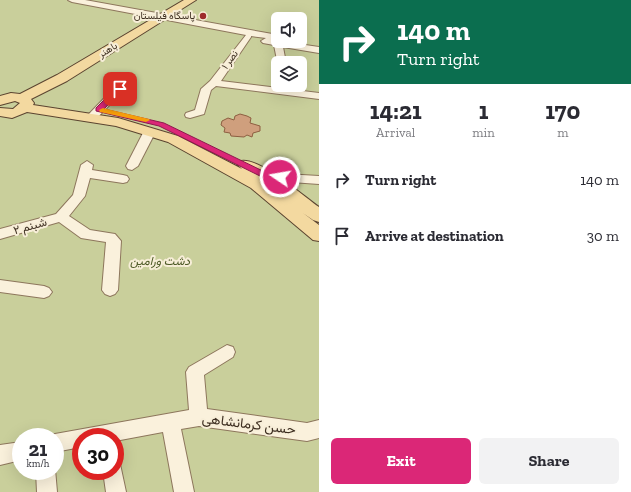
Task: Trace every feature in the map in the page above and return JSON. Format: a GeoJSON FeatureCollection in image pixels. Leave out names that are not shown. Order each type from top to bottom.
{"type":"FeatureCollection","features":[{"type":"Feature","properties":{"kind":"main road","name":"باهنر"},"geometry":{"type":"LineString","coordinates":[[24,103],[62,78],[191,0]]}},
{"type":"Feature","properties":{"kind":"main road"},"geometry":{"type":"LineString","coordinates":[[1,106],[16,113],[24,103],[161,124],[262,180],[319,216]]}},
{"type":"Feature","properties":{"kind":"main road"},"geometry":{"type":"LineString","coordinates":[[95,114],[173,139],[262,180],[319,235]]}},
{"type":"Feature","properties":{"kind":"street"},"geometry":{"type":"LineString","coordinates":[[72,0],[247,37],[271,39]]}},
{"type":"Feature","properties":{"kind":"street"},"geometry":{"type":"LineString","coordinates":[[161,19],[271,39]]}},
{"type":"Feature","properties":{"kind":"street","name":"نصر ۱"},"geometry":{"type":"LineString","coordinates":[[190,115],[200,112],[206,89],[214,83],[247,37]]}},
{"type":"Feature","properties":{"kind":"street"},"geometry":{"type":"LineString","coordinates":[[307,43],[319,45]]}},
{"type":"Feature","properties":{"kind":"street"},"geometry":{"type":"LineString","coordinates":[[307,47],[319,50]]}},
{"type":"Feature","properties":{"kind":"street"},"geometry":{"type":"LineString","coordinates":[[214,83],[271,87]]}},
{"type":"Feature","properties":{"kind":"street"},"geometry":{"type":"LineString","coordinates":[[95,114],[120,89]]}},
{"type":"Feature","properties":{"kind":"street"},"geometry":{"type":"LineString","coordinates":[[302,92],[319,96]]}},
{"type":"Feature","properties":{"kind":"street"},"geometry":{"type":"LineString","coordinates":[[132,166],[150,131]]}},
{"type":"Feature","properties":{"kind":"street"},"geometry":{"type":"LineString","coordinates":[[110,290],[114,243],[110,238],[86,234],[61,217],[79,196],[86,169],[123,179]]}},
{"type":"Feature","properties":{"kind":"street"},"geometry":{"type":"LineString","coordinates":[[262,180],[319,180]]}},
{"type":"Feature","properties":{"kind":"street","name":"شبنم ۲"},"geometry":{"type":"LineString","coordinates":[[0,234],[61,217]]}},
{"type":"Feature","properties":{"kind":"street"},"geometry":{"type":"LineString","coordinates":[[0,286],[44,292]]}},
{"type":"Feature","properties":{"kind":"street"},"geometry":{"type":"LineString","coordinates":[[199,417],[196,372],[227,352]]}},
{"type":"Feature","properties":{"kind":"street","name":"حسن کرمانشاهی"},"geometry":{"type":"LineString","coordinates":[[124,431],[199,417],[307,432],[319,429]]}},
{"type":"Feature","properties":{"kind":"street"},"geometry":{"type":"LineString","coordinates":[[170,422],[184,492]]}},
{"type":"Feature","properties":{"kind":"street"},"geometry":{"type":"LineString","coordinates":[[0,455],[12,453]]}},
{"type":"Feature","properties":{"kind":"street"},"geometry":{"type":"LineString","coordinates":[[46,480],[46,492]]}},
{"type":"Feature","properties":{"kind":"street"},"geometry":{"type":"LineString","coordinates":[[114,480],[116,492]]}},
{"type":"Feature","properties":{"kind":"green space","name":"دشت ورامین"},"geometry":{"type":"Polygon","coordinates":[[[0,0],[319,0],[319,492],[0,492],[0,0]]]}},
{"type":"Feature","properties":{"kind":"building"},"geometry":{"type":"Polygon","coordinates":[[[240,114],[251,118],[250,123],[260,126],[260,131],[253,133],[252,137],[247,135],[244,137],[231,136],[230,133],[224,132],[225,128],[221,125],[222,121],[228,118],[234,120],[235,116],[240,114]]]}},
{"type":"Feature","properties":{"kind":"slow traffic"},"geometry":{"type":"LineString","coordinates":[[103,110],[146,120]]}},
{"type":"Feature","properties":{"kind":"place","name":"پاسگاه فیلستان"},"geometry":{"type":"Point","coordinates":[203,16]}},
{"type":"Feature","properties":{"kind":"route"},"geometry":{"type":"LineString","coordinates":[[120,89],[99,110],[120,113],[161,124],[231,157],[267,177],[280,177]]}}]}
